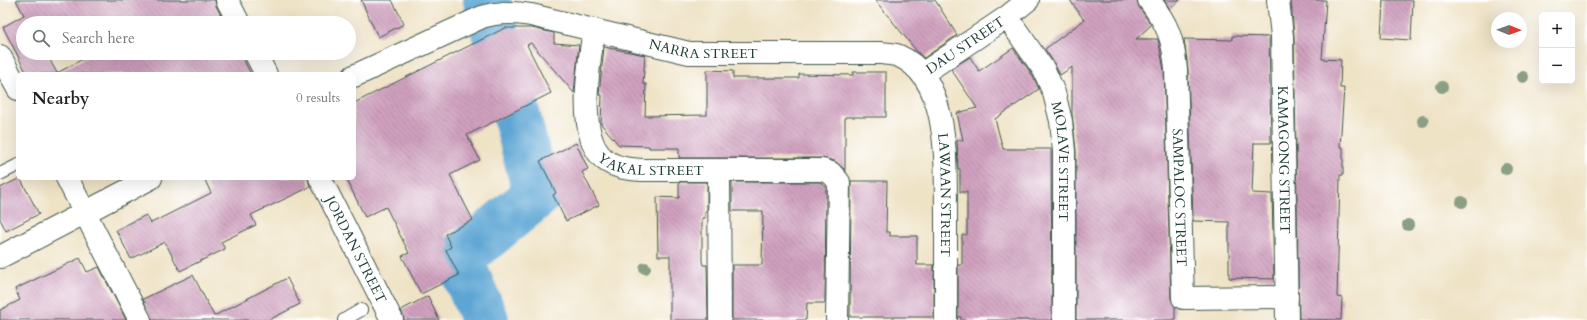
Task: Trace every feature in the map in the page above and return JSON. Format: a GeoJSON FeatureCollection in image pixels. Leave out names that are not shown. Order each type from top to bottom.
{"type":"FeatureCollection","features":[{"type":"Feature","properties":{"kind":"street"},"geometry":{"type":"LineString","coordinates":[[227,0],[235,16]]}},
{"type":"Feature","properties":{"kind":"street","name":"DAU STREET"},"geometry":{"type":"LineString","coordinates":[[922,74],[1007,17],[1028,0]]}},
{"type":"Feature","properties":{"kind":"street","name":"SAMPALOC STREET"},"geometry":{"type":"LineString","coordinates":[[1149,0],[1161,16],[1169,31],[1174,51],[1183,298],[1287,297]]}},
{"type":"Feature","properties":{"kind":"street","name":"KAMAGONG STREET"},"geometry":{"type":"LineString","coordinates":[[1278,0],[1282,36],[1287,320]]}},
{"type":"Feature","properties":{"kind":"street","name":"NARRA STREET"},"geometry":{"type":"LineString","coordinates":[[356,75],[482,17],[493,14],[516,12],[689,53],[881,53],[897,55],[911,62],[922,74]]}},
{"type":"Feature","properties":{"kind":"street","name":"MOLAVE STREET"},"geometry":{"type":"LineString","coordinates":[[1007,17],[1044,70],[1054,93],[1061,121],[1064,151],[1064,320]]}},
{"type":"Feature","properties":{"kind":"street","name":"YAKAL STREET"},"geometry":{"type":"LineString","coordinates":[[594,30],[588,71],[588,123],[594,146],[604,159],[622,168],[642,170],[822,170],[831,173],[839,182],[837,320]]}},
{"type":"Feature","properties":{"kind":"street"},"geometry":{"type":"LineString","coordinates":[[0,56],[16,85]]}},
{"type":"Feature","properties":{"kind":"street"},"geometry":{"type":"LineString","coordinates":[[259,60],[265,72]]}},
{"type":"Feature","properties":{"kind":"street","name":"LAWAAN STREET"},"geometry":{"type":"LineString","coordinates":[[922,74],[932,92],[940,114],[945,145],[946,320]]}},
{"type":"Feature","properties":{"kind":"street"},"geometry":{"type":"LineString","coordinates":[[719,171],[720,320]]}},
{"type":"Feature","properties":{"kind":"street"},"geometry":{"type":"LineString","coordinates":[[68,180],[140,320]]}},
{"type":"Feature","properties":{"kind":"street"},"geometry":{"type":"LineString","coordinates":[[0,257],[147,180]]}},
{"type":"Feature","properties":{"kind":"street","name":"JORDAN STREET"},"geometry":{"type":"LineString","coordinates":[[321,180],[392,320]]}},
{"type":"Feature","properties":{"kind":"lane"},"geometry":{"type":"LineString","coordinates":[[0,174],[16,165]]}},
{"type":"Feature","properties":{"kind":"lane"},"geometry":{"type":"LineString","coordinates":[[344,320],[361,310]]}},
{"type":"Feature","properties":{"kind":"building"},"geometry":{"type":"Polygon","coordinates":[[[16,0],[215,0],[216,6],[221,16],[22,16],[24,15],[16,0]]]}},
{"type":"Feature","properties":{"kind":"building"},"geometry":{"type":"Polygon","coordinates":[[[361,0],[392,0],[404,24],[378,37],[361,0]]]}},
{"type":"Feature","properties":{"kind":"building"},"geometry":{"type":"Polygon","coordinates":[[[875,0],[935,0],[957,35],[924,58],[919,54],[875,0]]]}},
{"type":"Feature","properties":{"kind":"building"},"geometry":{"type":"Polygon","coordinates":[[[1070,0],[1137,0],[1139,7],[1151,25],[1136,39],[1158,39],[1164,70],[1171,298],[1175,307],[1175,320],[1076,320],[1076,151],[1072,114],[1072,67],[1060,75],[1045,49],[1084,20],[1070,0]]]}},
{"type":"Feature","properties":{"kind":"building"},"geometry":{"type":"Polygon","coordinates":[[[1164,0],[1180,0],[1170,9],[1164,0]]]}},
{"type":"Feature","properties":{"kind":"building"},"geometry":{"type":"Polygon","coordinates":[[[1291,0],[1326,0],[1322,59],[1341,60],[1340,88],[1344,88],[1340,147],[1343,147],[1343,175],[1340,175],[1337,297],[1342,298],[1341,320],[1299,319],[1294,36],[1291,0]]]}},
{"type":"Feature","properties":{"kind":"building"},"geometry":{"type":"Polygon","coordinates":[[[1383,0],[1413,0],[1411,40],[1381,38],[1383,0]]]}},
{"type":"Feature","properties":{"kind":"building"},"geometry":{"type":"Polygon","coordinates":[[[16,20],[16,52],[3,27],[16,20]]]}},
{"type":"Feature","properties":{"kind":"building"},"geometry":{"type":"Polygon","coordinates":[[[505,28],[532,28],[554,33],[554,43],[579,45],[574,93],[531,43],[527,45],[551,93],[467,135],[480,160],[450,175],[473,220],[445,234],[451,247],[446,250],[459,275],[421,294],[402,256],[409,253],[386,207],[365,217],[347,180],[356,180],[356,102],[505,28]]]}},
{"type":"Feature","properties":{"kind":"building"},"geometry":{"type":"Polygon","coordinates":[[[1232,36],[1269,37],[1271,143],[1254,143],[1252,193],[1272,194],[1274,279],[1229,278],[1229,222],[1193,221],[1188,69],[1184,39],[1232,40],[1232,36]]]}},
{"type":"Feature","properties":{"kind":"building"},"geometry":{"type":"Polygon","coordinates":[[[604,47],[645,55],[643,84],[646,84],[645,116],[707,115],[707,70],[733,71],[733,78],[799,78],[799,74],[853,75],[853,72],[886,72],[886,117],[845,117],[845,170],[835,161],[822,158],[679,158],[679,148],[649,148],[649,146],[619,145],[601,124],[602,95],[599,95],[604,47]]]}},
{"type":"Feature","properties":{"kind":"building"},"geometry":{"type":"Polygon","coordinates":[[[1013,48],[1033,76],[1039,89],[995,119],[1003,149],[1051,149],[1052,320],[961,320],[961,317],[958,317],[958,265],[962,265],[962,235],[967,235],[967,192],[960,192],[960,169],[958,169],[957,140],[963,140],[957,113],[977,108],[951,69],[970,57],[979,71],[1013,48]]]}},
{"type":"Feature","properties":{"kind":"building"},"geometry":{"type":"Polygon","coordinates":[[[20,60],[50,60],[56,72],[26,72],[20,60]]]}},
{"type":"Feature","properties":{"kind":"building"},"geometry":{"type":"Polygon","coordinates":[[[81,60],[244,60],[250,72],[59,72],[81,60]]]}},
{"type":"Feature","properties":{"kind":"building"},"geometry":{"type":"Polygon","coordinates":[[[576,143],[588,169],[582,172],[599,205],[566,221],[553,195],[556,193],[540,161],[576,143]]]}},
{"type":"Feature","properties":{"kind":"building"},"geometry":{"type":"Polygon","coordinates":[[[16,180],[21,180],[39,214],[6,231],[0,219],[0,188],[16,180]]]}},
{"type":"Feature","properties":{"kind":"building"},"geometry":{"type":"Polygon","coordinates":[[[205,180],[308,180],[310,187],[251,215],[256,225],[221,242],[225,249],[180,271],[165,242],[131,259],[116,230],[146,215],[151,223],[211,193],[205,180]]]}},
{"type":"Feature","properties":{"kind":"building"},"geometry":{"type":"Polygon","coordinates":[[[851,181],[887,181],[886,232],[890,232],[890,236],[917,236],[917,265],[934,265],[934,317],[850,317],[851,181]]]}},
{"type":"Feature","properties":{"kind":"building"},"geometry":{"type":"Polygon","coordinates":[[[679,182],[707,182],[707,211],[705,211],[705,218],[702,218],[702,261],[703,265],[707,265],[708,320],[670,320],[670,256],[658,256],[657,197],[679,198],[679,182]]]}},
{"type":"Feature","properties":{"kind":"building"},"geometry":{"type":"Polygon","coordinates":[[[732,182],[820,182],[826,187],[825,303],[807,303],[806,320],[732,320],[732,265],[762,265],[763,211],[732,211],[732,182]]]}},
{"type":"Feature","properties":{"kind":"building"},"geometry":{"type":"Polygon","coordinates":[[[80,258],[87,272],[99,267],[126,320],[0,320],[0,310],[20,300],[15,289],[80,258]]]}},
{"type":"Feature","properties":{"kind":"building"},"geometry":{"type":"Polygon","coordinates":[[[193,275],[214,316],[287,278],[300,304],[269,320],[152,320],[143,299],[193,275]]]}},
{"type":"Feature","properties":{"kind":"building"},"geometry":{"type":"Polygon","coordinates":[[[428,296],[439,320],[404,320],[401,310],[428,296]]]}},
{"type":"Feature","properties":{"kind":"waterway"},"geometry":{"type":"LineString","coordinates":[[485,320],[459,259],[537,195],[487,0]]}}]}
